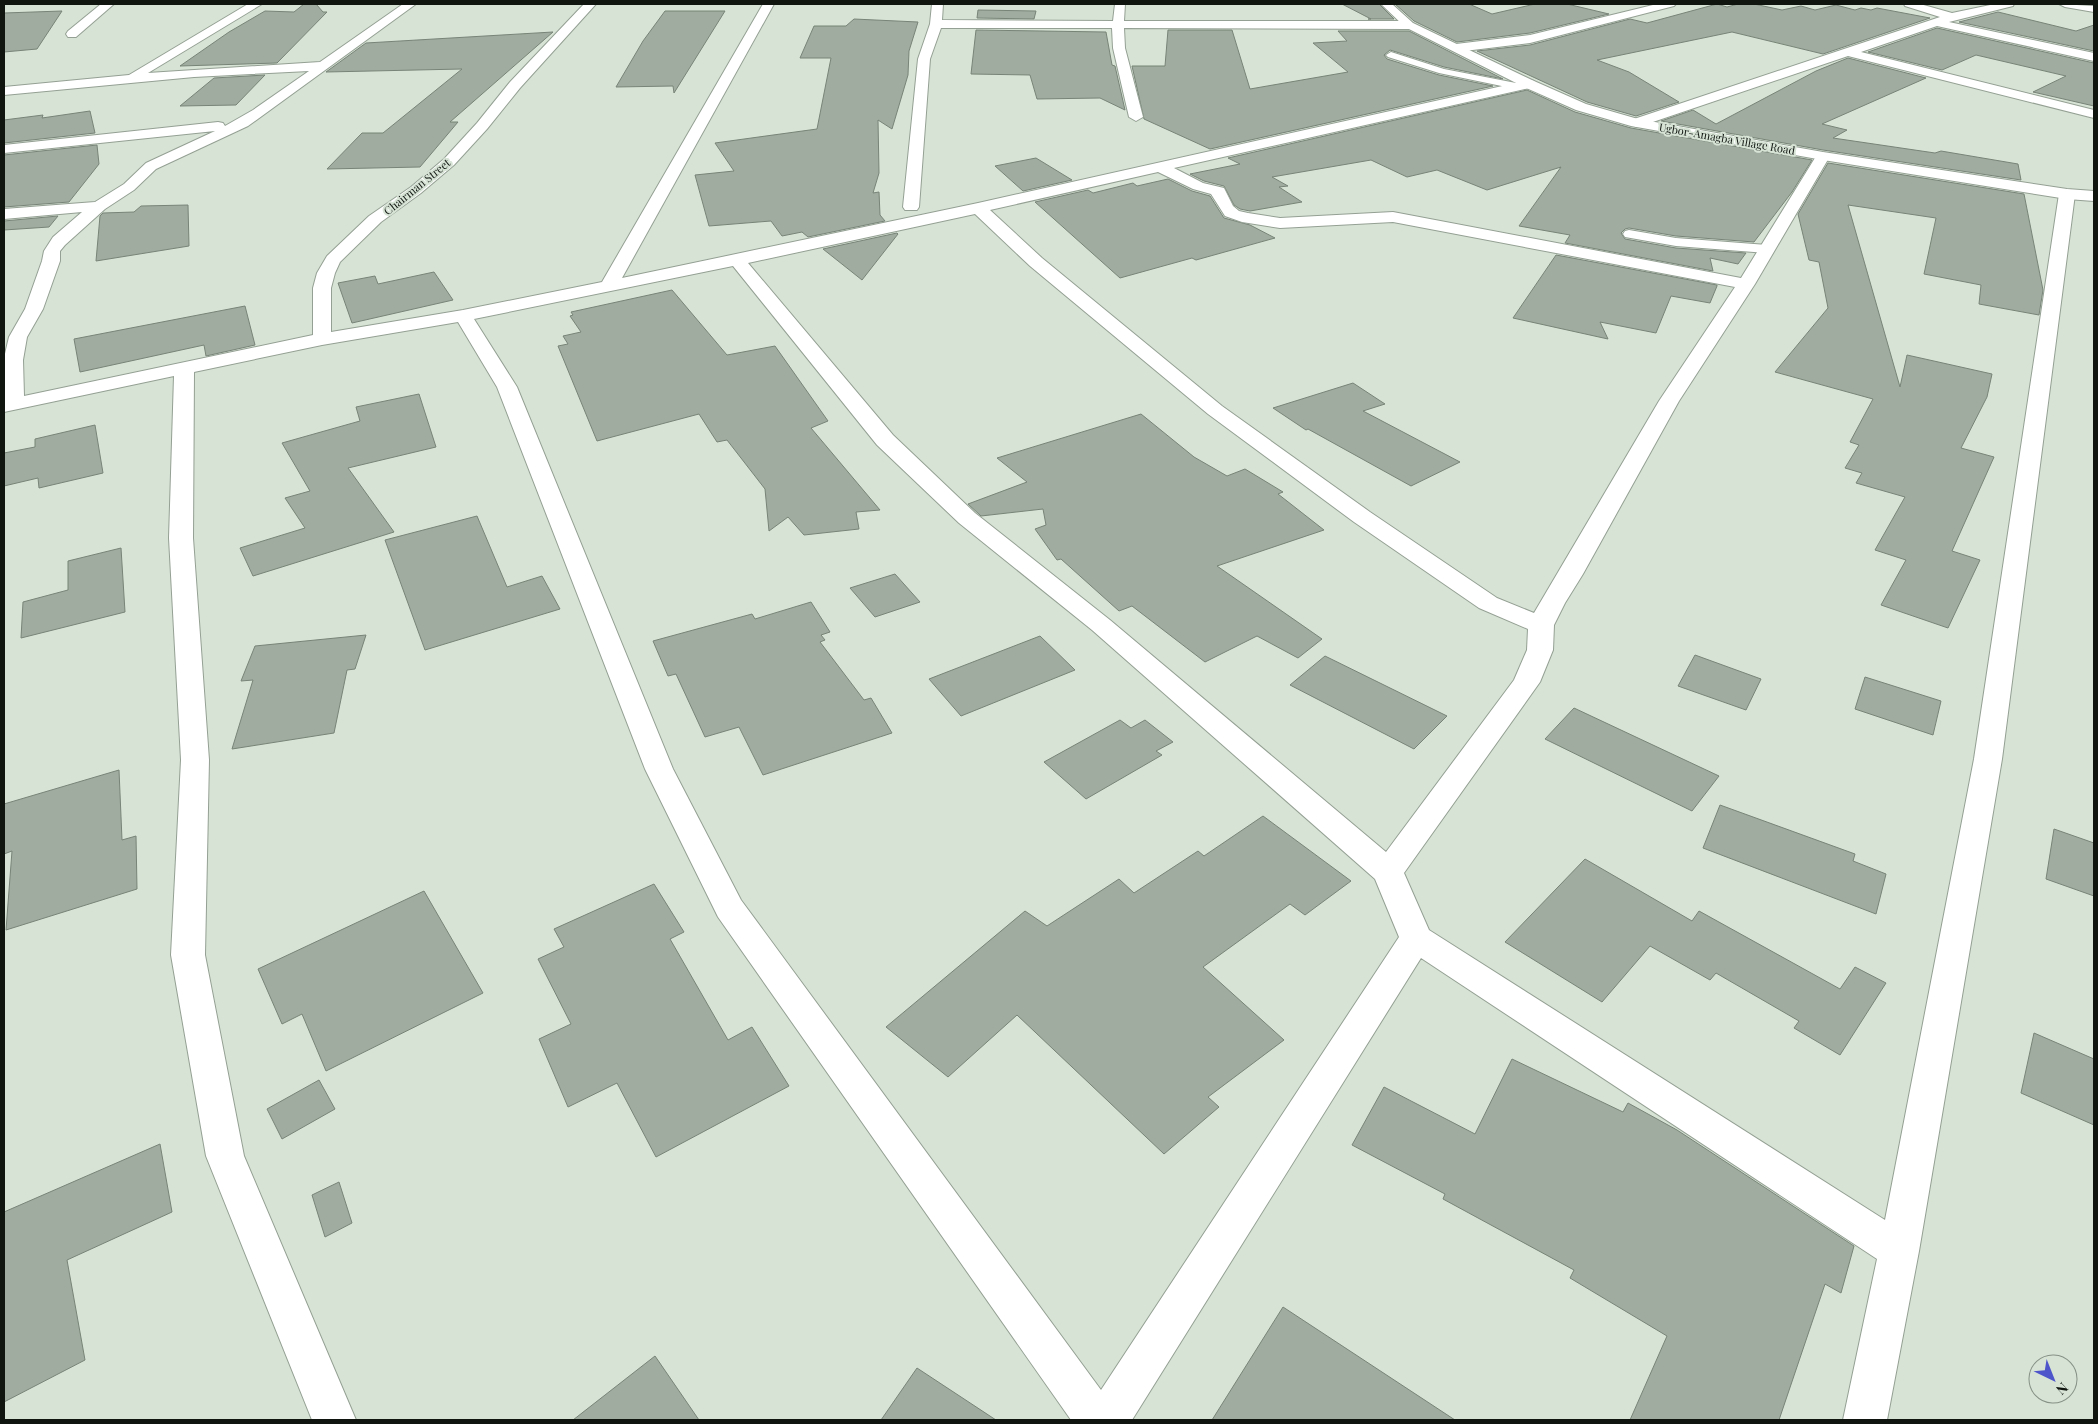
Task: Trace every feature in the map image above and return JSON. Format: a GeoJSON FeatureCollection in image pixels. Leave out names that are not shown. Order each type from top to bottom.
{"type":"FeatureCollection","features":[{"type":"Feature","properties":{"kind":"street"},"geometry":{"type":"LineString","coordinates":[[72,34],[108,4]]}},
{"type":"Feature","properties":{"kind":"street"},"geometry":{"type":"LineString","coordinates":[[126,81],[256,4]]}},
{"type":"Feature","properties":{"kind":"street"},"geometry":{"type":"LineString","coordinates":[[410,4],[243,123],[151,166],[129,187],[99,206],[59,241],[52,251],[51,261],[34,309],[18,337],[13,360],[9,404],[322,339],[463,316],[737,260],[978,208],[1523,85]]}},
{"type":"Feature","properties":{"kind":"street","name":"Chairman Street"},"geometry":{"type":"LineString","coordinates":[[322,339],[322,288],[326,273],[333,260],[375,219],[416,190],[449,162],[482,126],[521,78],[590,4]]}},
{"type":"Feature","properties":{"kind":"street"},"geometry":{"type":"LineString","coordinates":[[609,286],[768,4]]}},
{"type":"Feature","properties":{"kind":"street"},"geometry":{"type":"LineString","coordinates":[[911,207],[924,59],[936,24],[937,4]]}},
{"type":"Feature","properties":{"kind":"street"},"geometry":{"type":"LineString","coordinates":[[1120,4],[1118,25],[1119,48],[1136,116]]}},
{"type":"Feature","properties":{"kind":"street","name":"Ugbor-Amagba Village Road"},"geometry":{"type":"LineString","coordinates":[[1386,4],[1409,25],[1456,48],[1523,85],[1581,107],[1636,123],[1823,156],[2080,195]]}},
{"type":"Feature","properties":{"kind":"street"},"geometry":{"type":"LineString","coordinates":[[1456,48],[1530,39],[1670,4]]}},
{"type":"Feature","properties":{"kind":"street"},"geometry":{"type":"LineString","coordinates":[[1909,4],[1952,17]]}},
{"type":"Feature","properties":{"kind":"street"},"geometry":{"type":"LineString","coordinates":[[1636,123],[1952,17],[2009,4]]}},
{"type":"Feature","properties":{"kind":"street"},"geometry":{"type":"LineString","coordinates":[[2065,4],[2094,9]]}},
{"type":"Feature","properties":{"kind":"street"},"geometry":{"type":"LineString","coordinates":[[1938,22],[2094,57]]}},
{"type":"Feature","properties":{"kind":"street"},"geometry":{"type":"LineString","coordinates":[[936,24],[1409,25]]}},
{"type":"Feature","properties":{"kind":"street"},"geometry":{"type":"LineString","coordinates":[[1847,52],[2094,114]]}},
{"type":"Feature","properties":{"kind":"street"},"geometry":{"type":"LineString","coordinates":[[4,91],[201,73],[324,66]]}},
{"type":"Feature","properties":{"kind":"street"},"geometry":{"type":"LineString","coordinates":[[4,149],[243,123]]}},
{"type":"Feature","properties":{"kind":"street"},"geometry":{"type":"LineString","coordinates":[[1388,872],[1527,682],[1540,650],[1541,625],[1552,603],[1571,574],[1669,402],[1746,284],[1823,156]]}},
{"type":"Feature","properties":{"kind":"street"},"geometry":{"type":"LineString","coordinates":[[1160,167],[1198,186],[1218,191],[1232,214],[1269,222],[1393,217],[1746,284]]}},
{"type":"Feature","properties":{"kind":"street"},"geometry":{"type":"LineString","coordinates":[[1866,1420],[1899,1252],[1988,759],[2080,195]]}},
{"type":"Feature","properties":{"kind":"street"},"geometry":{"type":"LineString","coordinates":[[4,214],[99,206]]}},
{"type":"Feature","properties":{"kind":"street"},"geometry":{"type":"LineString","coordinates":[[978,208],[1036,262],[1215,410],[1362,517],[1488,603],[1541,625]]}},
{"type":"Feature","properties":{"kind":"street"},"geometry":{"type":"LineString","coordinates":[[737,260],[885,440],[967,518],[1101,625],[1388,872],[1416,938],[1899,1252]]}},
{"type":"Feature","properties":{"kind":"street"},"geometry":{"type":"LineString","coordinates":[[463,316],[507,387],[659,769],[729,908],[1097,1420]]}},
{"type":"Feature","properties":{"kind":"street"},"geometry":{"type":"LineString","coordinates":[[184,367],[181,538],[195,760],[188,955],[225,1156],[334,1420]]}},
{"type":"Feature","properties":{"kind":"street"},"geometry":{"type":"LineString","coordinates":[[1107,1420],[1416,938]]}},
{"type":"Feature","properties":{"kind":"lane"},"geometry":{"type":"LineString","coordinates":[[1391,55],[1442,71],[1523,85]]}},
{"type":"Feature","properties":{"kind":"lane"},"geometry":{"type":"LineString","coordinates":[[1629,234],[1676,242],[1767,249]]}},
{"type":"Feature","properties":{"kind":"building"},"geometry":{"type":"Polygon","coordinates":[[[304,4],[316,4],[323,12],[327,12],[277,63],[180,66],[229,32],[265,11],[294,12],[304,4]]]}},
{"type":"Feature","properties":{"kind":"building"},"geometry":{"type":"Polygon","coordinates":[[[1342,4],[1379,4],[1394,19],[1371,19],[1342,4]]]}},
{"type":"Feature","properties":{"kind":"building"},"geometry":{"type":"Polygon","coordinates":[[[1395,4],[1469,4],[1492,14],[1535,4],[1567,4],[1609,14],[1530,33],[1457,42],[1414,21],[1395,4]]]}},
{"type":"Feature","properties":{"kind":"building"},"geometry":{"type":"Polygon","coordinates":[[[1717,4],[1727,7],[1738,4],[1754,4],[1782,10],[1801,6],[1815,10],[1836,5],[1855,10],[1877,8],[1930,18],[1823,54],[1732,32],[1597,60],[1629,72],[1679,102],[1636,116],[1587,102],[1477,51],[1530,45],[1630,19],[1647,23],[1717,4]]]}},
{"type":"Feature","properties":{"kind":"building"},"geometry":{"type":"Polygon","coordinates":[[[978,10],[1036,11],[1034,19],[977,18],[978,10]]]}},
{"type":"Feature","properties":{"kind":"building"},"geometry":{"type":"Polygon","coordinates":[[[62,11],[37,49],[4,52],[4,13],[62,11]]]}},
{"type":"Feature","properties":{"kind":"building"},"geometry":{"type":"Polygon","coordinates":[[[665,11],[725,11],[674,93],[673,86],[616,87],[643,41],[665,11]]]}},
{"type":"Feature","properties":{"kind":"building"},"geometry":{"type":"Polygon","coordinates":[[[1998,12],[2076,31],[2094,25],[2094,51],[1959,22],[1998,12]]]}},
{"type":"Feature","properties":{"kind":"building"},"geometry":{"type":"Polygon","coordinates":[[[854,19],[918,22],[909,51],[908,75],[892,129],[878,120],[879,173],[873,193],[879,192],[880,215],[885,221],[808,237],[802,232],[782,236],[771,221],[709,226],[695,175],[734,171],[715,143],[817,129],[831,58],[800,58],[814,26],[846,26],[854,19]]]}},
{"type":"Feature","properties":{"kind":"building"},"geometry":{"type":"Polygon","coordinates":[[[1937,28],[2094,63],[2094,106],[2033,92],[2066,76],[1976,55],[1942,70],[1868,52],[1937,28]]]}},
{"type":"Feature","properties":{"kind":"building"},"geometry":{"type":"Polygon","coordinates":[[[976,30],[1106,32],[1112,65],[1115,66],[1125,110],[1100,98],[1037,99],[1030,75],[971,74],[976,30]]]}},
{"type":"Feature","properties":{"kind":"building"},"geometry":{"type":"Polygon","coordinates":[[[1168,30],[1232,30],[1250,89],[1348,72],[1313,43],[1347,41],[1338,31],[1409,31],[1503,79],[1444,67],[1390,50],[1384,55],[1387,59],[1439,75],[1493,86],[1210,149],[1144,119],[1132,66],[1165,66],[1168,30]]]}},
{"type":"Feature","properties":{"kind":"building"},"geometry":{"type":"Polygon","coordinates":[[[553,32],[450,122],[458,122],[420,167],[327,169],[362,133],[383,133],[462,69],[326,72],[366,43],[553,32]]]}},
{"type":"Feature","properties":{"kind":"building"},"geometry":{"type":"Polygon","coordinates":[[[1848,58],[1926,78],[1822,124],[1847,130],[1833,138],[1935,153],[1941,151],[2018,164],[2021,180],[1823,150],[1661,121],[1693,110],[1716,124],[1816,71],[1848,58]]]}},
{"type":"Feature","properties":{"kind":"building"},"geometry":{"type":"Polygon","coordinates":[[[265,75],[236,105],[180,106],[214,78],[265,75]]]}},
{"type":"Feature","properties":{"kind":"building"},"geometry":{"type":"Polygon","coordinates":[[[1527,90],[1575,112],[1631,128],[1812,160],[1792,192],[1754,242],[1676,236],[1629,228],[1621,233],[1625,239],[1676,248],[1746,253],[1738,264],[1710,258],[1713,271],[1565,243],[1570,235],[1519,226],[1561,167],[1487,190],[1437,170],[1407,177],[1371,160],[1272,177],[1288,186],[1279,187],[1302,202],[1250,211],[1240,209],[1234,205],[1224,186],[1204,181],[1190,174],[1240,164],[1228,158],[1527,90]]]}},
{"type":"Feature","properties":{"kind":"building"},"geometry":{"type":"Polygon","coordinates":[[[90,111],[95,133],[4,143],[4,120],[43,115],[42,118],[90,111]]]}},
{"type":"Feature","properties":{"kind":"building"},"geometry":{"type":"Polygon","coordinates":[[[97,145],[99,164],[69,202],[4,207],[4,155],[97,145]]]}},
{"type":"Feature","properties":{"kind":"building"},"geometry":{"type":"Polygon","coordinates":[[[1036,158],[1072,180],[1023,191],[995,166],[1036,158]]]}},
{"type":"Feature","properties":{"kind":"building"},"geometry":{"type":"Polygon","coordinates":[[[1828,163],[2024,194],[2043,290],[2039,315],[1979,304],[1981,285],[1924,274],[1936,218],[1848,205],[1900,387],[1907,355],[1992,374],[1987,397],[1961,448],[1994,457],[1952,551],[1980,560],[1948,628],[1881,605],[1906,560],[1875,550],[1905,497],[1856,483],[1862,473],[1845,468],[1859,445],[1850,442],[1873,399],[1775,372],[1828,308],[1819,262],[1809,260],[1798,214],[1828,163]]]}},
{"type":"Feature","properties":{"kind":"building"},"geometry":{"type":"Polygon","coordinates":[[[1168,179],[1192,191],[1210,196],[1224,218],[1250,225],[1275,238],[1196,260],[1192,258],[1120,278],[1035,202],[1088,190],[1093,193],[1133,183],[1137,186],[1168,179]]]}},
{"type":"Feature","properties":{"kind":"building"},"geometry":{"type":"Polygon","coordinates":[[[188,205],[189,246],[96,261],[100,216],[103,213],[134,212],[141,206],[188,205]]]}},
{"type":"Feature","properties":{"kind":"building"},"geometry":{"type":"Polygon","coordinates":[[[58,216],[49,227],[4,230],[4,221],[58,216]]]}},
{"type":"Feature","properties":{"kind":"building"},"geometry":{"type":"Polygon","coordinates":[[[897,233],[862,280],[823,249],[897,233]]]}},
{"type":"Feature","properties":{"kind":"building"},"geometry":{"type":"Polygon","coordinates":[[[1556,255],[1717,286],[1710,303],[1671,296],[1656,333],[1600,322],[1608,339],[1513,318],[1556,255]]]}},
{"type":"Feature","properties":{"kind":"building"},"geometry":{"type":"Polygon","coordinates":[[[434,272],[453,300],[352,323],[338,283],[375,276],[378,284],[434,272]]]}},
{"type":"Feature","properties":{"kind":"building"},"geometry":{"type":"Polygon","coordinates":[[[672,290],[727,355],[775,346],[828,421],[811,428],[880,510],[856,512],[859,529],[804,535],[788,517],[769,531],[765,489],[727,440],[717,442],[699,414],[597,441],[558,346],[568,344],[563,336],[581,332],[570,316],[573,315],[571,312],[672,290]]]}},
{"type":"Feature","properties":{"kind":"building"},"geometry":{"type":"Polygon","coordinates":[[[245,306],[255,345],[206,356],[204,345],[80,372],[74,339],[245,306]]]}},
{"type":"Feature","properties":{"kind":"building"},"geometry":{"type":"Polygon","coordinates":[[[1353,383],[1385,404],[1363,411],[1460,462],[1411,486],[1308,429],[1306,430],[1273,408],[1353,383]]]}},
{"type":"Feature","properties":{"kind":"building"},"geometry":{"type":"Polygon","coordinates":[[[419,394],[436,447],[348,468],[394,532],[253,576],[240,548],[305,528],[285,498],[310,491],[282,443],[360,421],[356,407],[419,394]]]}},
{"type":"Feature","properties":{"kind":"building"},"geometry":{"type":"Polygon","coordinates":[[[1141,414],[1194,457],[1227,476],[1245,469],[1283,492],[1278,494],[1324,530],[1217,566],[1322,639],[1298,658],[1257,636],[1205,662],[1132,606],[1119,611],[1061,559],[1057,560],[1035,529],[1046,525],[1043,509],[981,516],[968,504],[1027,482],[997,458],[1141,414]]]}},
{"type":"Feature","properties":{"kind":"building"},"geometry":{"type":"Polygon","coordinates":[[[95,425],[103,473],[39,488],[38,478],[4,486],[4,453],[35,447],[35,439],[95,425]]]}},
{"type":"Feature","properties":{"kind":"building"},"geometry":{"type":"Polygon","coordinates":[[[477,516],[507,587],[542,576],[560,609],[425,650],[385,540],[477,516]]]}},
{"type":"Feature","properties":{"kind":"building"},"geometry":{"type":"Polygon","coordinates":[[[121,548],[125,612],[21,638],[23,602],[68,590],[68,561],[121,548]]]}},
{"type":"Feature","properties":{"kind":"building"},"geometry":{"type":"Polygon","coordinates":[[[895,574],[920,602],[875,617],[850,588],[895,574]]]}},
{"type":"Feature","properties":{"kind":"building"},"geometry":{"type":"Polygon","coordinates":[[[811,602],[830,632],[821,635],[825,640],[820,642],[864,700],[871,698],[892,733],[763,775],[739,727],[705,737],[676,674],[668,676],[653,641],[752,614],[755,619],[811,602]]]}},
{"type":"Feature","properties":{"kind":"building"},"geometry":{"type":"Polygon","coordinates":[[[366,635],[355,669],[347,670],[334,733],[232,749],[253,680],[241,681],[255,646],[366,635]]]}},
{"type":"Feature","properties":{"kind":"building"},"geometry":{"type":"Polygon","coordinates":[[[1040,636],[1075,670],[961,716],[929,679],[1040,636]]]}},
{"type":"Feature","properties":{"kind":"building"},"geometry":{"type":"Polygon","coordinates":[[[1695,655],[1761,679],[1746,710],[1678,686],[1695,655]]]}},
{"type":"Feature","properties":{"kind":"building"},"geometry":{"type":"Polygon","coordinates":[[[1325,656],[1447,716],[1414,749],[1290,685],[1325,656]]]}},
{"type":"Feature","properties":{"kind":"building"},"geometry":{"type":"Polygon","coordinates":[[[1865,677],[1941,701],[1933,735],[1855,709],[1865,677]]]}},
{"type":"Feature","properties":{"kind":"building"},"geometry":{"type":"Polygon","coordinates":[[[1574,708],[1719,776],[1692,811],[1545,739],[1574,708]]]}},
{"type":"Feature","properties":{"kind":"building"},"geometry":{"type":"Polygon","coordinates":[[[1120,720],[1131,728],[1145,720],[1173,742],[1156,751],[1162,755],[1086,799],[1044,762],[1120,720]]]}},
{"type":"Feature","properties":{"kind":"building"},"geometry":{"type":"Polygon","coordinates":[[[119,770],[122,840],[136,836],[137,889],[6,930],[12,851],[4,854],[4,804],[119,770]]]}},
{"type":"Feature","properties":{"kind":"building"},"geometry":{"type":"Polygon","coordinates":[[[1720,805],[1855,854],[1853,861],[1886,874],[1876,914],[1703,848],[1720,805]]]}},
{"type":"Feature","properties":{"kind":"building"},"geometry":{"type":"Polygon","coordinates":[[[1263,816],[1351,881],[1305,915],[1290,904],[1203,967],[1284,1040],[1208,1097],[1219,1107],[1164,1154],[1017,1015],[948,1077],[886,1027],[1025,911],[1047,926],[1119,879],[1134,893],[1198,851],[1204,856],[1263,816]]]}},
{"type":"Feature","properties":{"kind":"building"},"geometry":{"type":"Polygon","coordinates":[[[2054,829],[2094,843],[2094,896],[2046,879],[2054,829]]]}},
{"type":"Feature","properties":{"kind":"building"},"geometry":{"type":"Polygon","coordinates":[[[1585,859],[1692,921],[1699,911],[1840,989],[1855,967],[1886,983],[1840,1055],[1794,1028],[1799,1021],[1716,973],[1710,980],[1650,946],[1602,1002],[1505,942],[1585,859]]]}},
{"type":"Feature","properties":{"kind":"building"},"geometry":{"type":"Polygon","coordinates":[[[654,884],[684,932],[670,939],[728,1040],[752,1027],[789,1086],[656,1157],[617,1083],[568,1107],[539,1039],[571,1024],[538,959],[564,947],[554,929],[654,884]]]}},
{"type":"Feature","properties":{"kind":"building"},"geometry":{"type":"Polygon","coordinates":[[[424,891],[483,993],[326,1071],[302,1014],[282,1024],[258,969],[424,891]]]}},
{"type":"Feature","properties":{"kind":"building"},"geometry":{"type":"Polygon","coordinates":[[[2034,1033],[2094,1059],[2094,1125],[2021,1093],[2034,1033]]]}},
{"type":"Feature","properties":{"kind":"building"},"geometry":{"type":"Polygon","coordinates":[[[1512,1059],[1623,1112],[1628,1103],[1677,1130],[1854,1246],[1841,1293],[1825,1284],[1779,1420],[1630,1420],[1667,1336],[1570,1278],[1574,1270],[1443,1199],[1445,1194],[1352,1145],[1384,1087],[1475,1134],[1512,1059]]]}},
{"type":"Feature","properties":{"kind":"building"},"geometry":{"type":"Polygon","coordinates":[[[319,1080],[335,1109],[282,1139],[267,1109],[319,1080]]]}},
{"type":"Feature","properties":{"kind":"building"},"geometry":{"type":"Polygon","coordinates":[[[160,1144],[172,1212],[67,1260],[85,1360],[4,1402],[4,1212],[160,1144]]]}},
{"type":"Feature","properties":{"kind":"building"},"geometry":{"type":"Polygon","coordinates":[[[339,1182],[352,1223],[325,1237],[312,1195],[339,1182]]]}},
{"type":"Feature","properties":{"kind":"building"},"geometry":{"type":"Polygon","coordinates":[[[1283,1307],[1455,1420],[1212,1420],[1283,1307]]]}},
{"type":"Feature","properties":{"kind":"building"},"geometry":{"type":"Polygon","coordinates":[[[655,1356],[699,1420],[573,1420],[655,1356]]]}},
{"type":"Feature","properties":{"kind":"building"},"geometry":{"type":"Polygon","coordinates":[[[917,1368],[996,1420],[881,1420],[917,1368]]]}}]}
